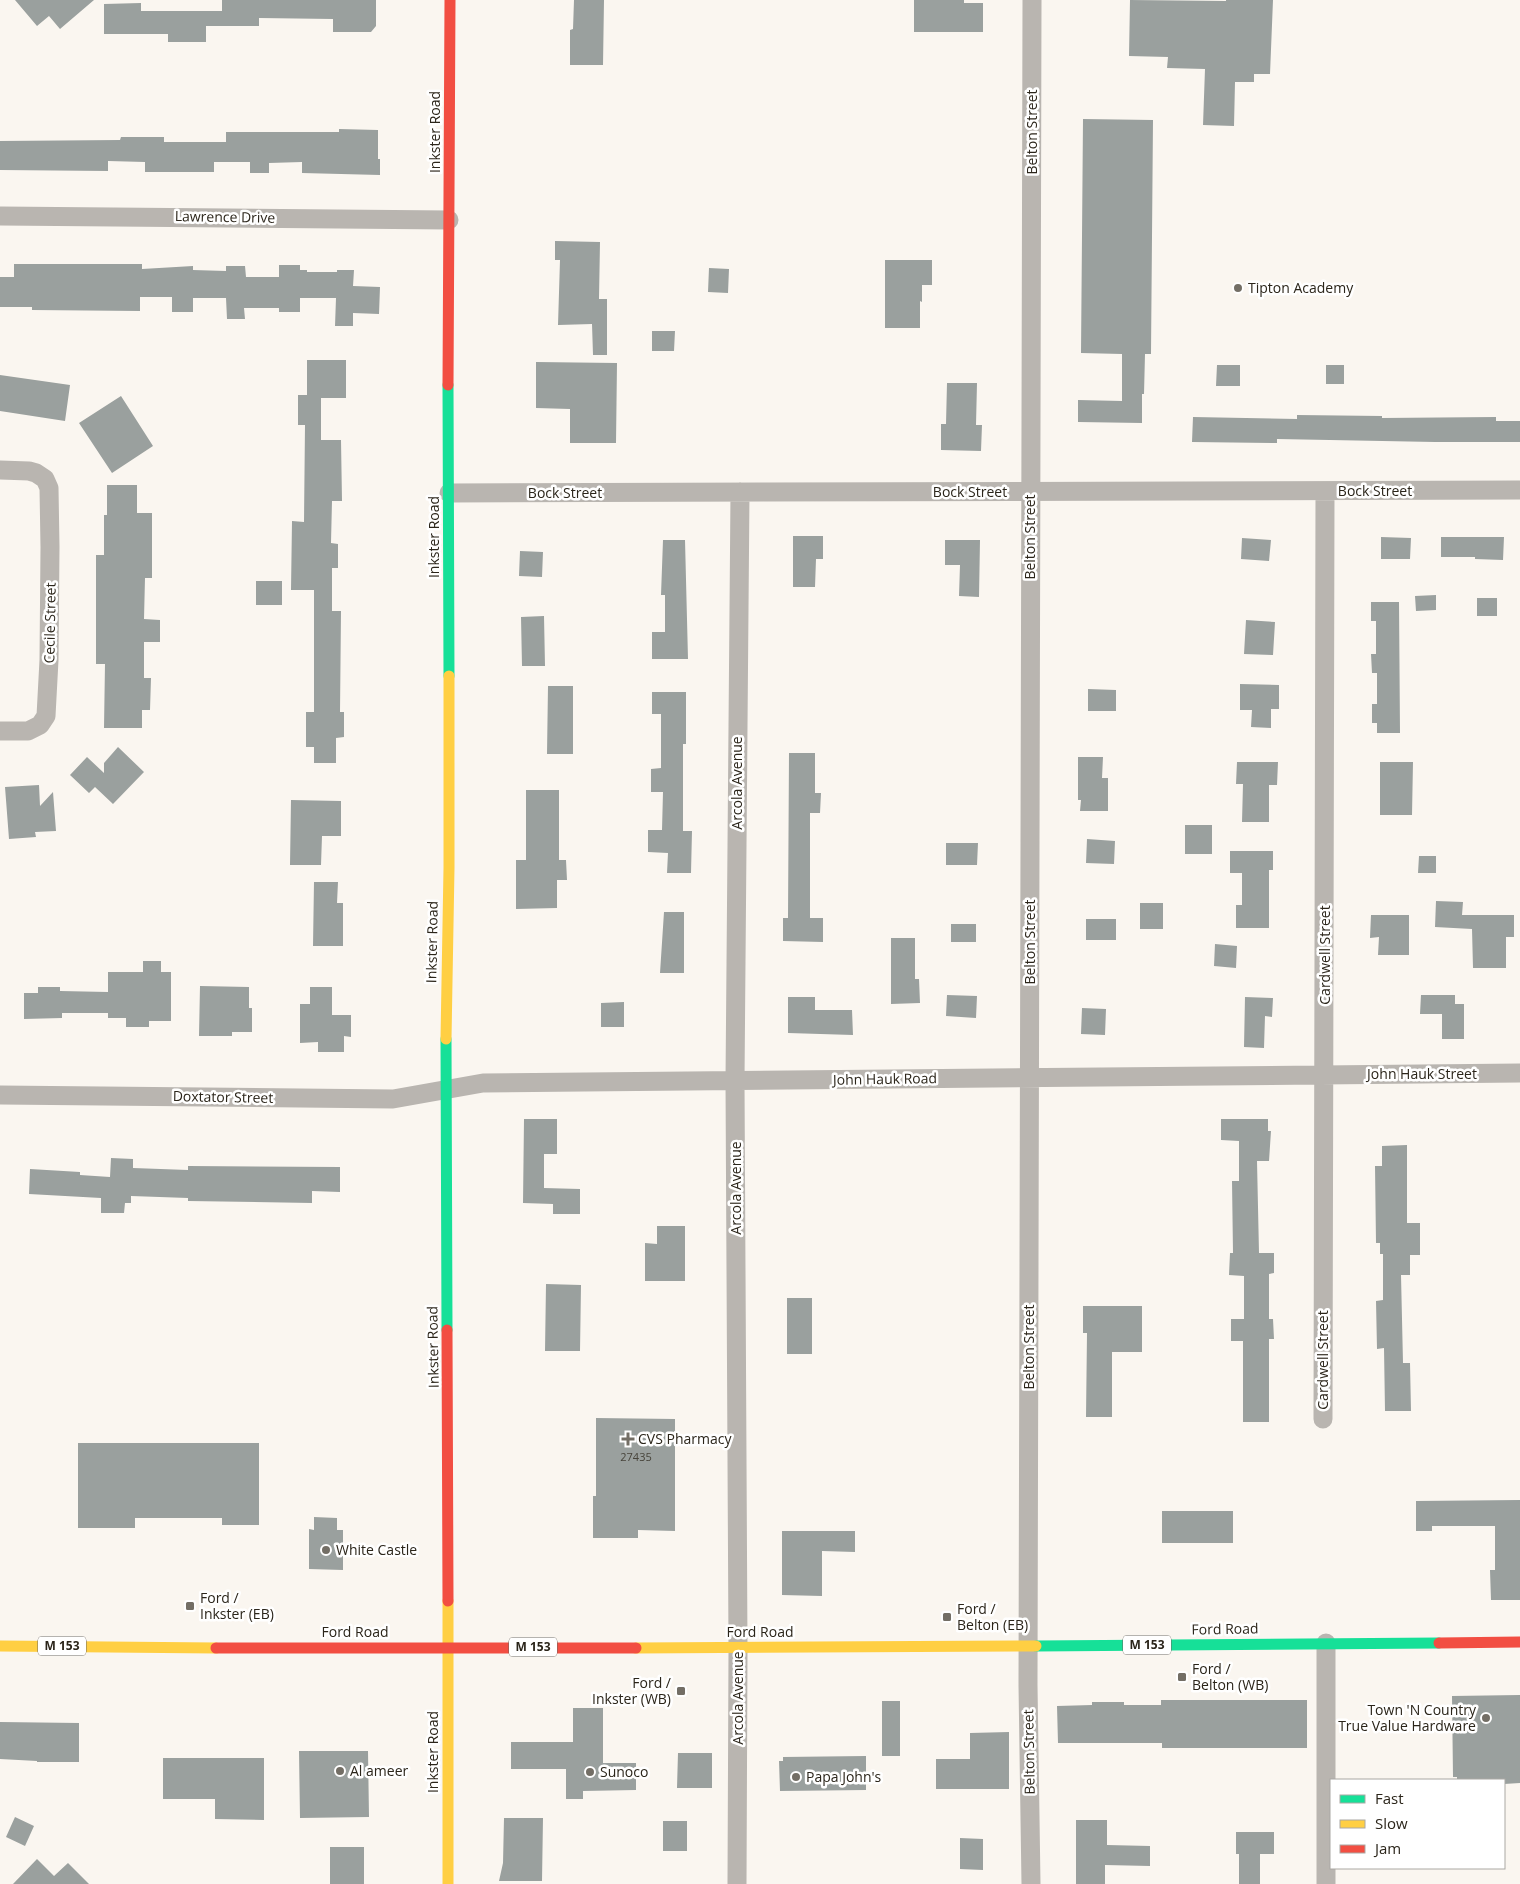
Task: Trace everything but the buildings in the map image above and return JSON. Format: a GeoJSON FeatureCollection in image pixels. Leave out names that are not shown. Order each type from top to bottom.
{"type":"FeatureCollection","features":[{"type":"Feature","properties":{"kind":"main road","name":"Inkster Road"},"geometry":{"type":"LineString","coordinates":[[448,1884],[448,1396],[445,1089],[449,868],[450,0]]}},
{"type":"Feature","properties":{"kind":"main road","name":"Ford Road"},"geometry":{"type":"LineString","coordinates":[[0,1646],[174,1648],[738,1648],[1520,1642]]}},
{"type":"Feature","properties":{"kind":"street","name":"Belton Street"},"geometry":{"type":"LineString","coordinates":[[1031,1884],[1029,1646],[1032,0]]}},
{"type":"Feature","properties":{"kind":"street","name":"Lawrence Drive"},"geometry":{"type":"LineString","coordinates":[[0,216],[449,220]]}},
{"type":"Feature","properties":{"kind":"street","name":"Cecile Street"},"geometry":{"type":"LineString","coordinates":[[0,470],[30,471],[45,480],[49,488],[50,527],[48,709],[40,725],[28,731],[0,731]]}},
{"type":"Feature","properties":{"kind":"street","name":"Bock Street"},"geometry":{"type":"LineString","coordinates":[[450,493],[1520,490]]}},
{"type":"Feature","properties":{"kind":"street","name":"Arcola Avenue"},"geometry":{"type":"LineString","coordinates":[[737,1884],[738,1648],[735,1081],[740,492]]}},
{"type":"Feature","properties":{"kind":"street","name":"Cardwell Street"},"geometry":{"type":"LineString","coordinates":[[1323,1419],[1325,492]]}},
{"type":"Feature","properties":{"kind":"street","name":"John Hauk Street"},"geometry":{"type":"LineString","coordinates":[[1324,1074],[1520,1073]]}},
{"type":"Feature","properties":{"kind":"street","name":"John Hauk Road"},"geometry":{"type":"LineString","coordinates":[[445,1089],[483,1083],[1324,1074]]}},
{"type":"Feature","properties":{"kind":"street","name":"Doxtator Street"},"geometry":{"type":"LineString","coordinates":[[0,1094],[393,1098],[445,1089]]}},
{"type":"Feature","properties":{"kind":"street"},"geometry":{"type":"LineString","coordinates":[[1326,1643],[1326,1884]]}},
{"type":"Feature","properties":{"kind":"traffic: fast"},"geometry":{"type":"LineString","coordinates":[[448,385],[449,676]]}},
{"type":"Feature","properties":{"kind":"traffic: fast"},"geometry":{"type":"LineString","coordinates":[[446,1039],[447,1330]]}},
{"type":"Feature","properties":{"kind":"traffic: fast"},"geometry":{"type":"LineString","coordinates":[[1036,1646],[1439,1643]]}},
{"type":"Feature","properties":{"kind":"traffic: slow"},"geometry":{"type":"LineString","coordinates":[[446,1039],[449,868],[449,676]]}},
{"type":"Feature","properties":{"kind":"traffic: slow"},"geometry":{"type":"LineString","coordinates":[[448,1601],[448,1884]]}},
{"type":"Feature","properties":{"kind":"traffic: slow"},"geometry":{"type":"LineString","coordinates":[[0,1646],[216,1648]]}},
{"type":"Feature","properties":{"kind":"traffic: slow"},"geometry":{"type":"LineString","coordinates":[[636,1648],[1036,1646]]}},
{"type":"Feature","properties":{"kind":"traffic: jam"},"geometry":{"type":"LineString","coordinates":[[448,385],[450,0]]}},
{"type":"Feature","properties":{"kind":"traffic: jam"},"geometry":{"type":"LineString","coordinates":[[447,1330],[448,1601]]}},
{"type":"Feature","properties":{"kind":"traffic: jam"},"geometry":{"type":"LineString","coordinates":[[1439,1643],[1520,1642]]}},
{"type":"Feature","properties":{"kind":"traffic: jam"},"geometry":{"type":"LineString","coordinates":[[216,1648],[636,1648]]}},
{"type":"Feature","properties":{"kind":"place","name":"Tipton Academy"},"geometry":{"type":"Point","coordinates":[1238,288]}},
{"type":"Feature","properties":{"kind":"place","name":"CVS Pharmacy"},"geometry":{"type":"Point","coordinates":[628,1439]}},
{"type":"Feature","properties":{"kind":"place","name":"White Castle"},"geometry":{"type":"Point","coordinates":[326,1550]}},
{"type":"Feature","properties":{"kind":"place","name":"Ford / Inkster (EB)"},"geometry":{"type":"Point","coordinates":[190,1606]}},
{"type":"Feature","properties":{"kind":"place","name":"Ford / Belton (EB)"},"geometry":{"type":"Point","coordinates":[947,1617]}},
{"type":"Feature","properties":{"kind":"place","name":"Ford / Belton (WB)"},"geometry":{"type":"Point","coordinates":[1182,1677]}},
{"type":"Feature","properties":{"kind":"place","name":"Ford / Inkster (WB)"},"geometry":{"type":"Point","coordinates":[681,1691]}},
{"type":"Feature","properties":{"kind":"place","name":"Town 'N Country True Value Hardware"},"geometry":{"type":"Point","coordinates":[1486,1718]}},
{"type":"Feature","properties":{"kind":"place","name":"Al ameer"},"geometry":{"type":"Point","coordinates":[340,1771]}},
{"type":"Feature","properties":{"kind":"place","name":"Sunoco"},"geometry":{"type":"Point","coordinates":[590,1772]}},
{"type":"Feature","properties":{"kind":"place","name":"Papa John's"},"geometry":{"type":"Point","coordinates":[796,1777]}}]}
